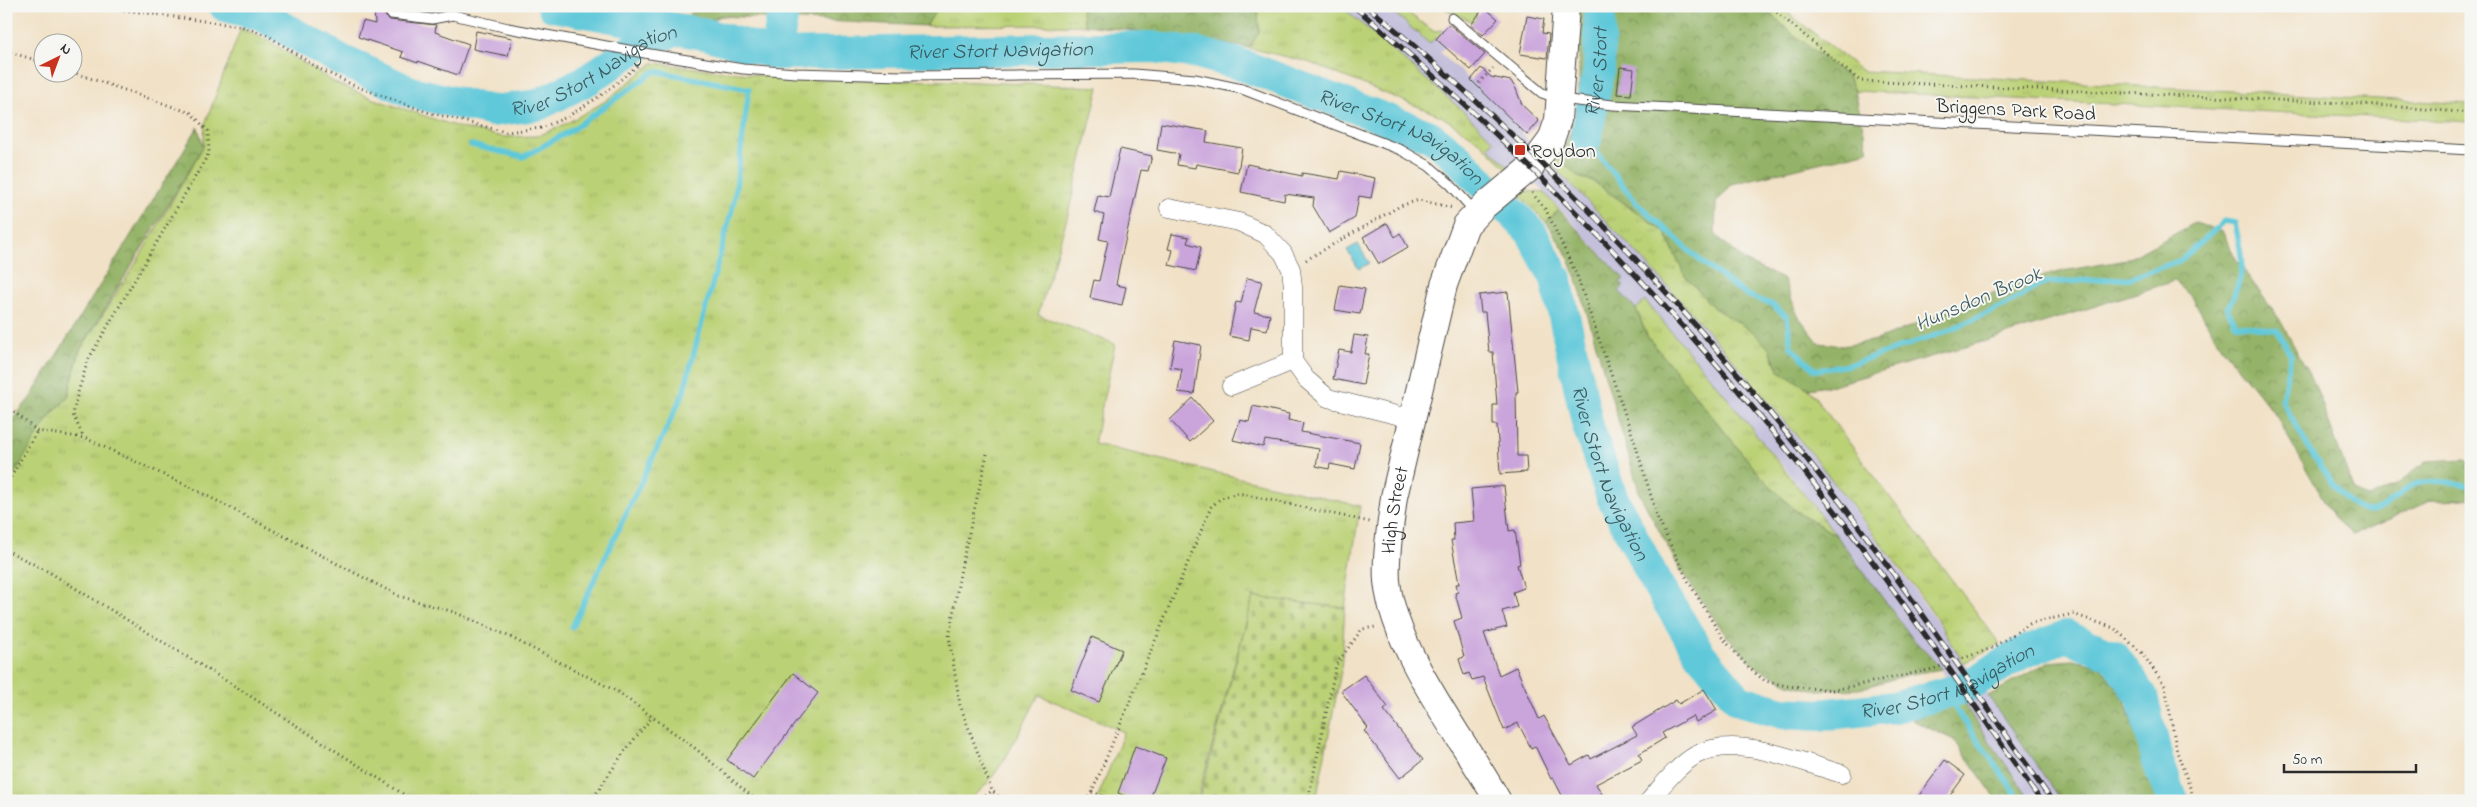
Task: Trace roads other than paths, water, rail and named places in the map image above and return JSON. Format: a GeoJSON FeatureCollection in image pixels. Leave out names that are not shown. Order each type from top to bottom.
{"type":"FeatureCollection","features":[{"type":"Feature","properties":{"kind":"main road","name":"High Street"},"geometry":{"type":"LineString","coordinates":[[1498,801],[1418,668],[1397,625],[1387,580],[1390,526],[1394,497],[1412,419],[1452,260],[1466,225],[1479,210],[1537,160],[1551,140],[1558,120],[1571,100],[1566,6]]}},
{"type":"Feature","properties":{"kind":"street"},"geometry":{"type":"LineString","coordinates":[[1170,208],[1239,222],[1265,234],[1283,253],[1291,269],[1293,361],[1306,379],[1328,398],[1412,419]]}},
{"type":"Feature","properties":{"kind":"street"},"geometry":{"type":"LineString","coordinates":[[1231,386],[1293,361]]}},
{"type":"Feature","properties":{"kind":"street"},"geometry":{"type":"LineString","coordinates":[[1649,801],[1674,772],[1695,756],[1714,747],[1743,746],[1842,774]]}},
{"type":"Feature","properties":{"kind":"lane"},"geometry":{"type":"LineString","coordinates":[[391,14],[432,19],[452,10],[508,28],[743,69],[796,73],[902,76],[1134,74],[1194,79],[1242,89],[1401,150],[1429,166],[1479,210]]}},
{"type":"Feature","properties":{"kind":"lane","name":"Briggens Park Road"},"geometry":{"type":"LineString","coordinates":[[1452,18],[1542,93],[1600,104],[2471,150]]}},
{"type":"Feature","properties":{"kind":"water"},"geometry":{"type":"Polygon","coordinates":[[[1358,244],[1369,263],[1359,269],[1347,250],[1358,244]]]}},
{"type":"Feature","properties":{"kind":"waterway","name":"River Stort Navigation"},"geometry":{"type":"LineString","coordinates":[[225,6],[261,15],[341,60],[411,92],[492,111],[538,105],[589,79],[649,38],[679,30]]}},
{"type":"Feature","properties":{"kind":"waterway","name":"River Stort Navigation"},"geometry":{"type":"LineString","coordinates":[[553,6],[709,35],[776,54],[1153,47],[1198,53],[1239,64],[1430,136],[1458,158],[1531,232],[1556,279],[1588,426],[1612,497],[1656,582],[1700,654],[1739,700],[1782,713],[1820,715],[1895,707],[1964,688],[2022,653],[2066,636],[2114,656],[2142,696],[2158,762],[2173,801]]}},
{"type":"Feature","properties":{"kind":"waterway"},"geometry":{"type":"LineString","coordinates":[[776,54],[784,6]]}},
{"type":"Feature","properties":{"kind":"waterway","name":"River Stort"},"geometry":{"type":"LineString","coordinates":[[1586,139],[1599,69],[1600,6]]}},
{"type":"Feature","properties":{"kind":"waterway"},"geometry":{"type":"LineString","coordinates":[[471,145],[523,157],[570,131],[655,71],[749,89],[734,202],[683,394],[572,627]]}},
{"type":"Feature","properties":{"kind":"waterway","name":"Hunsdon Brook"},"geometry":{"type":"LineString","coordinates":[[1586,139],[1637,203],[1704,264],[1746,295],[1771,304],[1787,317],[1791,347],[1815,370],[1849,365],[1945,332],[2007,304],[2043,283],[2131,278],[2181,260],[2224,221],[2235,223],[2242,267],[2238,286],[2227,309],[2236,324],[2277,330],[2291,355],[2282,400],[2317,461],[2340,493],[2352,504],[2362,510],[2369,511],[2383,507],[2411,486],[2424,482],[2458,483],[2471,487]]}},
{"type":"Feature","properties":{"kind":"waterway"},"geometry":{"type":"LineString","coordinates":[[1944,693],[2021,801]]}},
{"type":"Feature","properties":{"kind":"railway"},"geometry":{"type":"LineString","coordinates":[[1354,6],[1463,103],[1568,204],[1668,309],[1716,364],[1836,512],[1940,656],[2041,801]]}},
{"type":"Feature","properties":{"kind":"railway"},"geometry":{"type":"LineString","coordinates":[[1367,6],[1494,118],[1555,177],[1615,237],[1729,363],[1863,532],[2052,801]]}},
{"type":"Feature","properties":{"kind":"place","name":"Roydon"},"geometry":{"type":"Point","coordinates":[1520,150]}}]}
